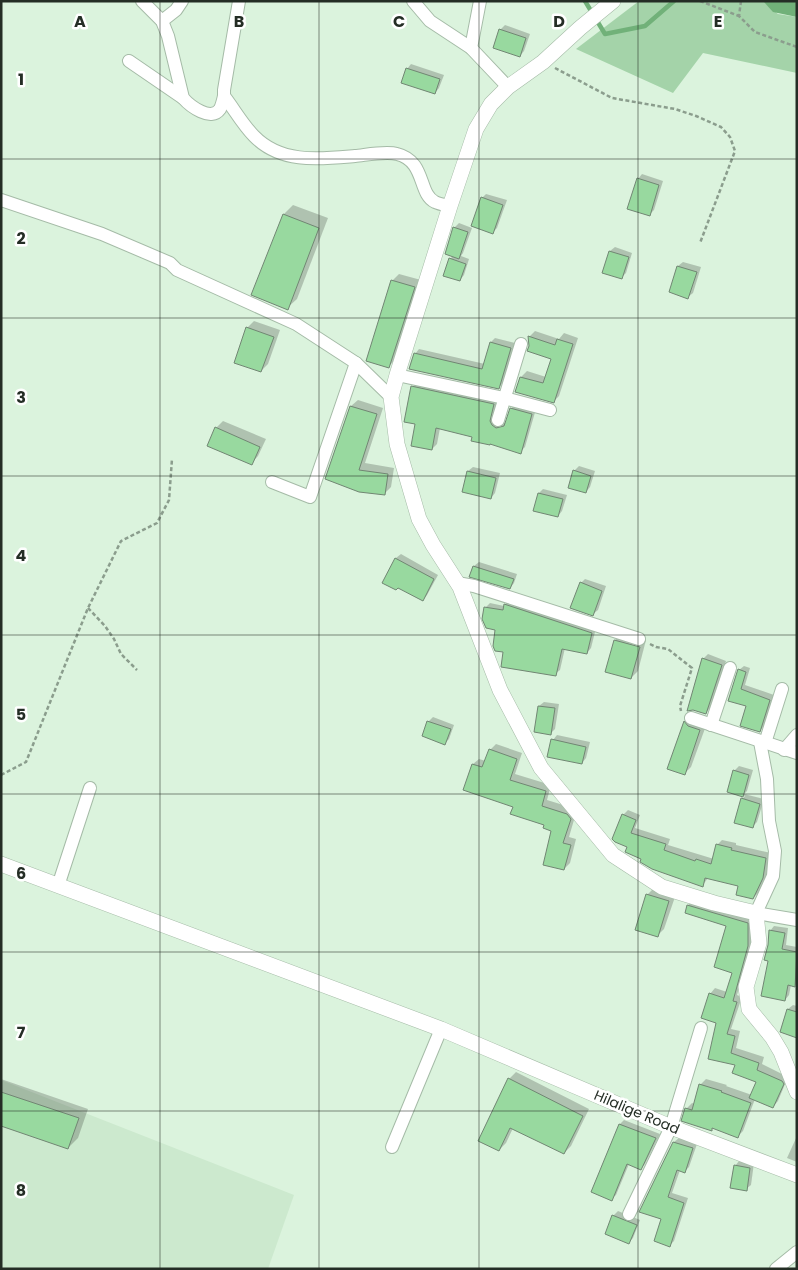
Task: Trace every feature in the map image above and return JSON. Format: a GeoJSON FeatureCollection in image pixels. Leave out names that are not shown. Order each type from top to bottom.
{"type":"FeatureCollection","features":[{"type":"Feature","properties":{"kind":"street"},"geometry":{"type":"LineString","coordinates":[[142,1],[162,21],[168,36],[183,98]]}},
{"type":"Feature","properties":{"kind":"street"},"geometry":{"type":"LineString","coordinates":[[162,21],[176,10],[182,1]]}},
{"type":"Feature","properties":{"kind":"street"},"geometry":{"type":"LineString","coordinates":[[129,61],[200,111],[210,113],[219,109],[224,96],[239,1]]}},
{"type":"Feature","properties":{"kind":"street"},"geometry":{"type":"LineString","coordinates":[[413,1],[430,21],[471,48],[508,87]]}},
{"type":"Feature","properties":{"kind":"street"},"geometry":{"type":"LineString","coordinates":[[471,48],[480,1]]}},
{"type":"Feature","properties":{"kind":"street"},"geometry":{"type":"LineString","coordinates":[[613,1],[543,62],[508,87],[491,104],[476,129],[397,375],[392,397],[397,444],[419,518],[433,545],[457,583],[500,690],[541,768],[614,855],[662,887],[714,903],[797,920]]}},
{"type":"Feature","properties":{"kind":"street"},"geometry":{"type":"LineString","coordinates":[[224,96],[254,137],[268,147],[289,157],[315,159],[396,154],[410,160],[420,173],[425,190],[433,202],[450,206]]}},
{"type":"Feature","properties":{"kind":"street"},"geometry":{"type":"LineString","coordinates":[[1,200],[102,234],[170,263],[178,270],[296,324],[356,363],[392,397]]}},
{"type":"Feature","properties":{"kind":"street"},"geometry":{"type":"LineString","coordinates":[[498,420],[521,344]]}},
{"type":"Feature","properties":{"kind":"street"},"geometry":{"type":"LineString","coordinates":[[272,482],[310,496],[356,363]]}},
{"type":"Feature","properties":{"kind":"street"},"geometry":{"type":"LineString","coordinates":[[397,375],[550,410]]}},
{"type":"Feature","properties":{"kind":"street"},"geometry":{"type":"LineString","coordinates":[[457,583],[474,586],[639,638]]}},
{"type":"Feature","properties":{"kind":"street"},"geometry":{"type":"LineString","coordinates":[[711,725],[730,668]]}},
{"type":"Feature","properties":{"kind":"street"},"geometry":{"type":"LineString","coordinates":[[782,689],[762,743],[767,779],[769,821],[775,851],[773,876],[756,913],[759,943],[746,987],[749,1009],[781,1052],[797,1092]]}},
{"type":"Feature","properties":{"kind":"street"},"geometry":{"type":"LineString","coordinates":[[691,718],[791,752],[797,735]]}},
{"type":"Feature","properties":{"kind":"street"},"geometry":{"type":"LineString","coordinates":[[58,886],[90,788]]}},
{"type":"Feature","properties":{"kind":"street","name":"Hilalige Road"},"geometry":{"type":"LineString","coordinates":[[1,864],[441,1029],[671,1127],[797,1175]]}},
{"type":"Feature","properties":{"kind":"street"},"geometry":{"type":"LineString","coordinates":[[629,1214],[671,1127],[702,1028]]}},
{"type":"Feature","properties":{"kind":"street"},"geometry":{"type":"LineString","coordinates":[[392,1147],[441,1029]]}},
{"type":"Feature","properties":{"kind":"street"},"geometry":{"type":"LineString","coordinates":[[776,1269],[797,1252]]}},
{"type":"Feature","properties":{"kind":"path"},"geometry":{"type":"LineString","coordinates":[[700,1],[739,16],[755,32],[797,47]]}},
{"type":"Feature","properties":{"kind":"path"},"geometry":{"type":"LineString","coordinates":[[739,16],[741,1]]}},
{"type":"Feature","properties":{"kind":"path"},"geometry":{"type":"LineString","coordinates":[[543,62],[612,98],[675,109],[721,127],[730,137],[735,151],[700,243]]}},
{"type":"Feature","properties":{"kind":"path"},"geometry":{"type":"LineString","coordinates":[[1,775],[26,762],[88,608],[121,540],[157,523],[169,500],[172,459]]}},
{"type":"Feature","properties":{"kind":"path"},"geometry":{"type":"LineString","coordinates":[[88,608],[105,626],[114,639],[120,654],[137,670]]}},
{"type":"Feature","properties":{"kind":"path"},"geometry":{"type":"LineString","coordinates":[[639,638],[656,647],[668,649],[692,668],[680,706],[682,714],[691,718]]}},
{"type":"Feature","properties":{"kind":"shaded area"},"geometry":{"type":"Polygon","coordinates":[[[639,1],[763,1],[778,14],[797,17],[797,73],[703,53],[673,93],[576,49],[639,1]]]}},
{"type":"Feature","properties":{"kind":"shaded area"},"geometry":{"type":"Polygon","coordinates":[[[763,1],[797,1],[797,17],[773,12],[763,1]]]}},
{"type":"Feature","properties":{"kind":"shaded area"},"geometry":{"type":"Polygon","coordinates":[[[1,1080],[294,1195],[268,1269],[1,1269],[1,1080]]]}},
{"type":"Feature","properties":{"kind":"building"},"geometry":{"type":"Polygon","coordinates":[[[499,29],[526,38],[520,57],[493,48],[499,29]]]}},
{"type":"Feature","properties":{"kind":"building"},"geometry":{"type":"Polygon","coordinates":[[[406,68],[440,79],[435,94],[401,83],[406,68]]]}},
{"type":"Feature","properties":{"kind":"building"},"geometry":{"type":"Polygon","coordinates":[[[637,178],[659,185],[650,216],[627,209],[637,178]]]}},
{"type":"Feature","properties":{"kind":"building"},"geometry":{"type":"Polygon","coordinates":[[[481,197],[503,205],[493,234],[471,226],[481,197]]]}},
{"type":"Feature","properties":{"kind":"building"},"geometry":{"type":"Polygon","coordinates":[[[283,214],[319,228],[288,310],[251,295],[283,214]]]}},
{"type":"Feature","properties":{"kind":"building"},"geometry":{"type":"Polygon","coordinates":[[[453,227],[468,232],[459,259],[445,254],[453,227]]]}},
{"type":"Feature","properties":{"kind":"building"},"geometry":{"type":"Polygon","coordinates":[[[609,251],[629,257],[622,279],[602,273],[609,251]]]}},
{"type":"Feature","properties":{"kind":"building"},"geometry":{"type":"Polygon","coordinates":[[[449,258],[466,264],[460,281],[443,276],[449,258]]]}},
{"type":"Feature","properties":{"kind":"building"},"geometry":{"type":"Polygon","coordinates":[[[677,266],[697,272],[688,299],[669,292],[677,266]]]}},
{"type":"Feature","properties":{"kind":"building"},"geometry":{"type":"Polygon","coordinates":[[[391,280],[415,287],[389,368],[366,361],[391,280]]]}},
{"type":"Feature","properties":{"kind":"building"},"geometry":{"type":"Polygon","coordinates":[[[246,327],[274,337],[261,372],[234,363],[246,327]]]}},
{"type":"Feature","properties":{"kind":"building"},"geometry":{"type":"Polygon","coordinates":[[[528,336],[555,345],[557,339],[573,344],[554,403],[515,392],[520,377],[543,383],[551,359],[527,351],[529,346],[528,336]]]}},
{"type":"Feature","properties":{"kind":"building"},"geometry":{"type":"Polygon","coordinates":[[[490,342],[511,348],[499,389],[409,369],[414,353],[482,369],[490,342]]]}},
{"type":"Feature","properties":{"kind":"building"},"geometry":{"type":"Polygon","coordinates":[[[411,386],[494,404],[490,421],[496,428],[504,426],[510,408],[532,414],[521,454],[490,444],[471,441],[472,437],[436,428],[432,450],[411,446],[415,424],[404,422],[411,386]]]}},
{"type":"Feature","properties":{"kind":"building"},"geometry":{"type":"Polygon","coordinates":[[[350,406],[377,414],[359,470],[388,474],[385,495],[359,492],[325,479],[350,406]]]}},
{"type":"Feature","properties":{"kind":"building"},"geometry":{"type":"Polygon","coordinates":[[[215,427],[260,447],[252,465],[207,446],[215,427]]]}},
{"type":"Feature","properties":{"kind":"building"},"geometry":{"type":"Polygon","coordinates":[[[573,470],[591,476],[586,493],[568,488],[573,470]]]}},
{"type":"Feature","properties":{"kind":"building"},"geometry":{"type":"Polygon","coordinates":[[[467,471],[496,478],[491,499],[462,492],[467,471]]]}},
{"type":"Feature","properties":{"kind":"building"},"geometry":{"type":"Polygon","coordinates":[[[538,493],[563,499],[558,517],[533,511],[538,493]]]}},
{"type":"Feature","properties":{"kind":"building"},"geometry":{"type":"Polygon","coordinates":[[[395,558],[434,579],[423,601],[398,588],[396,590],[382,583],[395,558]]]}},
{"type":"Feature","properties":{"kind":"building"},"geometry":{"type":"Polygon","coordinates":[[[473,566],[514,579],[510,589],[469,577],[473,566]]]}},
{"type":"Feature","properties":{"kind":"building"},"geometry":{"type":"Polygon","coordinates":[[[580,582],[602,591],[593,616],[570,608],[580,582]]]}},
{"type":"Feature","properties":{"kind":"building"},"geometry":{"type":"Polygon","coordinates":[[[504,604],[592,633],[587,654],[562,649],[556,676],[501,667],[503,652],[495,651],[493,646],[495,630],[486,628],[482,619],[484,607],[503,610],[504,604]]]}},
{"type":"Feature","properties":{"kind":"building"},"geometry":{"type":"Polygon","coordinates":[[[614,640],[640,647],[631,679],[605,672],[614,640]]]}},
{"type":"Feature","properties":{"kind":"building"},"geometry":{"type":"Polygon","coordinates":[[[702,658],[722,665],[706,714],[693,710],[687,711],[702,658]]]}},
{"type":"Feature","properties":{"kind":"building"},"geometry":{"type":"Polygon","coordinates":[[[738,669],[746,672],[741,689],[770,700],[760,732],[740,726],[746,706],[728,701],[738,669]]]}},
{"type":"Feature","properties":{"kind":"building"},"geometry":{"type":"Polygon","coordinates":[[[538,706],[555,708],[551,735],[534,732],[538,706]]]}},
{"type":"Feature","properties":{"kind":"building"},"geometry":{"type":"Polygon","coordinates":[[[427,721],[451,729],[445,745],[422,736],[427,721]]]}},
{"type":"Feature","properties":{"kind":"building"},"geometry":{"type":"Polygon","coordinates":[[[684,721],[688,726],[700,730],[685,775],[667,769],[684,721]]]}},
{"type":"Feature","properties":{"kind":"building"},"geometry":{"type":"Polygon","coordinates":[[[551,739],[586,747],[582,764],[547,757],[551,739]]]}},
{"type":"Feature","properties":{"kind":"building"},"geometry":{"type":"Polygon","coordinates":[[[489,749],[517,759],[510,780],[546,791],[542,806],[567,814],[571,819],[563,843],[571,845],[564,870],[543,865],[551,831],[543,828],[544,825],[510,814],[513,807],[463,790],[472,764],[482,767],[489,749]]]}},
{"type":"Feature","properties":{"kind":"building"},"geometry":{"type":"Polygon","coordinates":[[[733,770],[749,775],[743,797],[727,792],[733,770]]]}},
{"type":"Feature","properties":{"kind":"building"},"geometry":{"type":"Polygon","coordinates":[[[741,798],[760,804],[753,828],[734,823],[741,798]]]}},
{"type":"Feature","properties":{"kind":"building"},"geometry":{"type":"Polygon","coordinates":[[[622,814],[636,820],[631,833],[666,844],[664,850],[695,861],[696,859],[711,864],[716,844],[732,848],[731,850],[766,858],[763,878],[753,899],[736,895],[738,886],[705,878],[703,887],[652,869],[640,862],[641,859],[625,852],[627,847],[612,839],[622,814]]]}},
{"type":"Feature","properties":{"kind":"building"},"geometry":{"type":"Polygon","coordinates":[[[646,894],[669,901],[658,937],[635,930],[646,894]]]}},
{"type":"Feature","properties":{"kind":"building"},"geometry":{"type":"Polygon","coordinates":[[[687,905],[748,923],[748,946],[733,1001],[737,1002],[727,1034],[735,1036],[731,1053],[759,1063],[757,1070],[782,1081],[784,1084],[773,1108],[749,1098],[756,1082],[732,1073],[735,1065],[708,1059],[716,1023],[701,1018],[709,993],[724,998],[732,973],[714,967],[726,926],[685,913],[687,905]]]}},
{"type":"Feature","properties":{"kind":"building"},"geometry":{"type":"Polygon","coordinates":[[[769,930],[785,933],[782,949],[797,952],[795,987],[788,985],[785,1001],[761,996],[768,961],[764,960],[769,930]]]}},
{"type":"Feature","properties":{"kind":"building"},"geometry":{"type":"Polygon","coordinates":[[[787,1009],[797,1012],[797,1038],[780,1032],[787,1009]]]}},
{"type":"Feature","properties":{"kind":"building"},"geometry":{"type":"Polygon","coordinates":[[[508,1078],[583,1116],[564,1154],[510,1128],[499,1151],[478,1141],[508,1078]]]}},
{"type":"Feature","properties":{"kind":"building"},"geometry":{"type":"Polygon","coordinates":[[[699,1084],[751,1103],[738,1138],[712,1128],[712,1131],[681,1121],[685,1108],[692,1110],[699,1084]]]}},
{"type":"Feature","properties":{"kind":"building"},"geometry":{"type":"Polygon","coordinates":[[[1,1092],[79,1118],[68,1149],[1,1126],[1,1092]]]}},
{"type":"Feature","properties":{"kind":"building"},"geometry":{"type":"Polygon","coordinates":[[[619,1124],[656,1138],[641,1170],[627,1164],[612,1201],[591,1192],[619,1124]]]}},
{"type":"Feature","properties":{"kind":"building"},"geometry":{"type":"Polygon","coordinates":[[[673,1142],[693,1148],[685,1173],[677,1170],[668,1197],[684,1203],[670,1247],[654,1241],[661,1219],[639,1212],[673,1142]]]}},
{"type":"Feature","properties":{"kind":"building"},"geometry":{"type":"Polygon","coordinates":[[[734,1165],[750,1168],[747,1191],[730,1188],[734,1165]]]}},
{"type":"Feature","properties":{"kind":"building"},"geometry":{"type":"Polygon","coordinates":[[[612,1215],[637,1225],[629,1244],[605,1234],[612,1215]]]}},
{"type":"Feature","properties":{"kind":"waterway"},"geometry":{"type":"LineString","coordinates":[[585,1],[605,34],[645,26],[674,1]]}}]}
